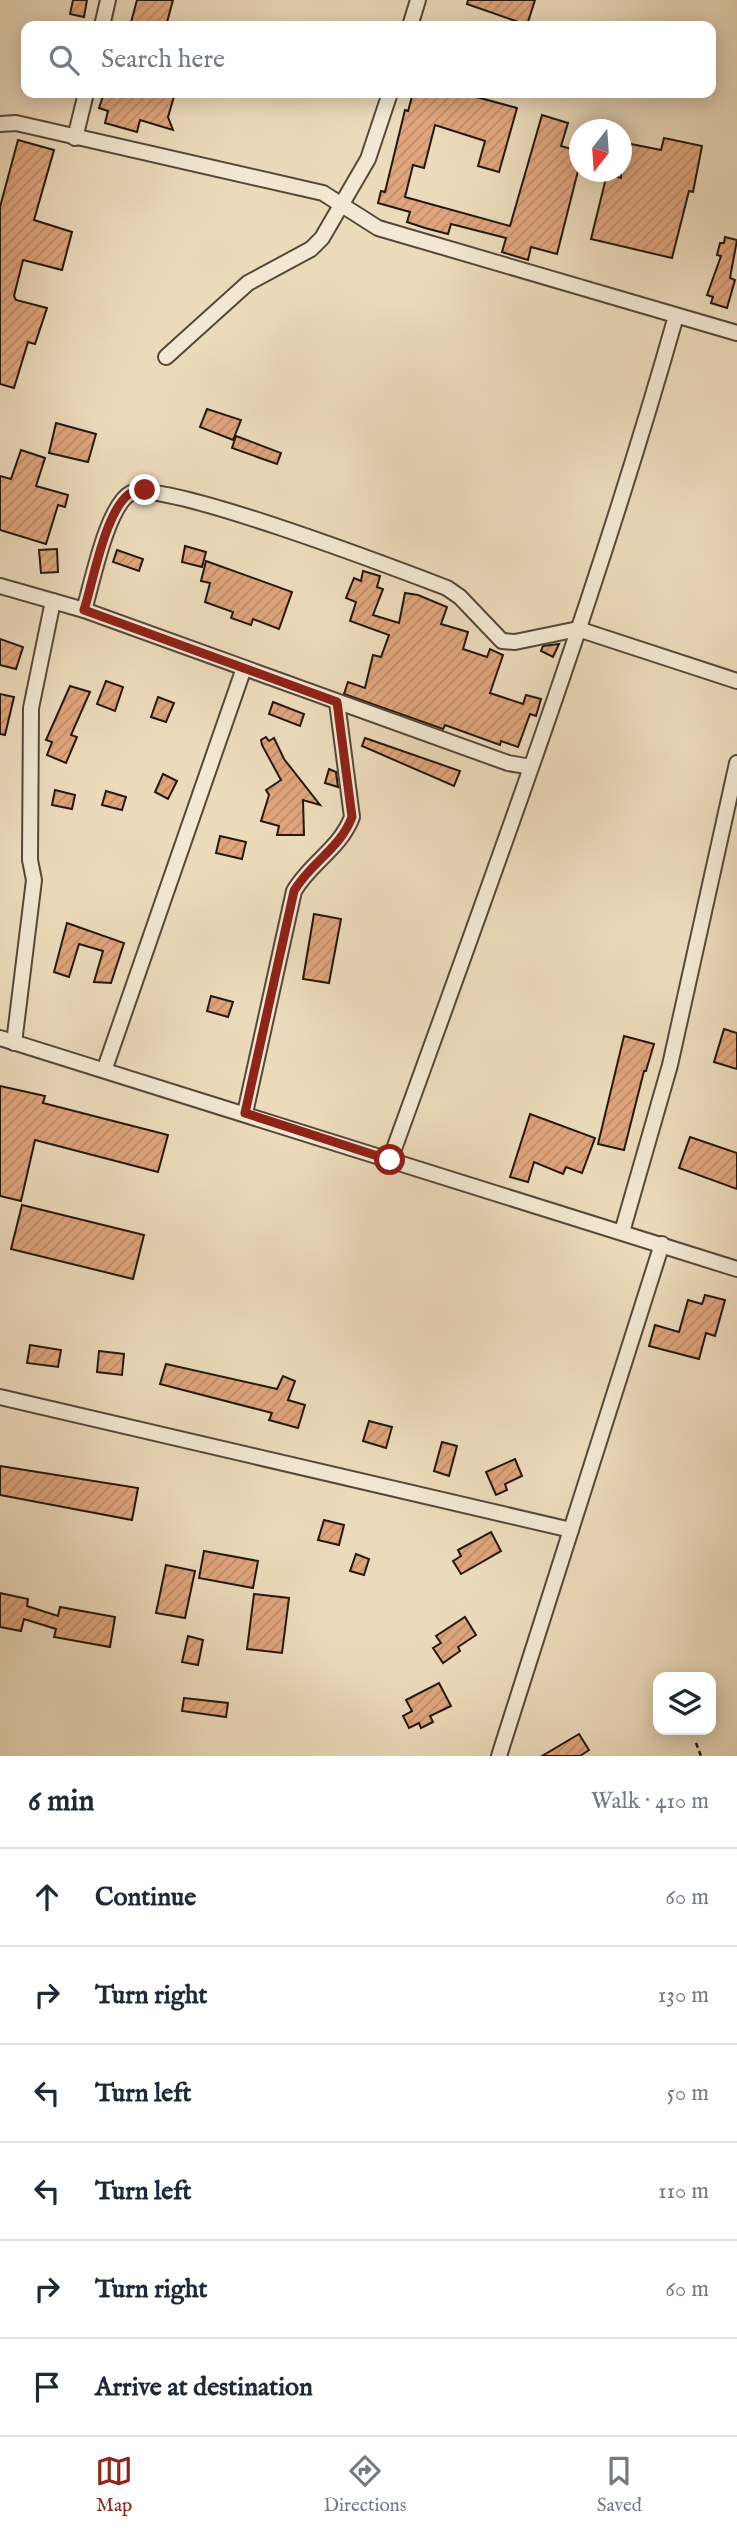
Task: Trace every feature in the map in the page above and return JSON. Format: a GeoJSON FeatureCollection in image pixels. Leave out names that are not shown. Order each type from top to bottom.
{"type":"FeatureCollection","features":[{"type":"Feature","properties":{"kind":"street"},"geometry":{"type":"LineString","coordinates":[[103,21],[108,0]]}},
{"type":"Feature","properties":{"kind":"street"},"geometry":{"type":"LineString","coordinates":[[412,21],[418,0]]}},
{"type":"Feature","properties":{"kind":"street"},"geometry":{"type":"LineString","coordinates":[[75,138],[85,98]]}},
{"type":"Feature","properties":{"kind":"street"},"geometry":{"type":"LineString","coordinates":[[166,357],[248,283],[311,249],[330,229],[368,159],[388,98]]}},
{"type":"Feature","properties":{"kind":"street"},"geometry":{"type":"LineString","coordinates":[[0,124],[16,123],[323,193],[377,228],[737,333]]}},
{"type":"Feature","properties":{"kind":"street"},"geometry":{"type":"LineString","coordinates":[[390,1160],[531,768],[639,443],[676,316]]}},
{"type":"Feature","properties":{"kind":"street"},"geometry":{"type":"LineString","coordinates":[[84,610],[115,514],[131,493],[145,490],[222,510],[447,588],[460,597],[502,641],[515,642],[578,629],[737,681]]}},
{"type":"Feature","properties":{"kind":"street"},"geometry":{"type":"LineString","coordinates":[[0,586],[84,610],[508,763],[531,768]]}},
{"type":"Feature","properties":{"kind":"street"},"geometry":{"type":"LineString","coordinates":[[53,601],[31,708],[30,860],[34,880],[7,1040],[105,1068],[737,1269]]}},
{"type":"Feature","properties":{"kind":"street"},"geometry":{"type":"LineString","coordinates":[[105,1068],[244,668]]}},
{"type":"Feature","properties":{"kind":"street"},"geometry":{"type":"LineString","coordinates":[[245,1113],[294,891],[302,877],[315,868],[346,833],[352,817],[337,702]]}},
{"type":"Feature","properties":{"kind":"street"},"geometry":{"type":"LineString","coordinates":[[622,1231],[670,1065],[737,763]]}},
{"type":"Feature","properties":{"kind":"street"},"geometry":{"type":"LineString","coordinates":[[499,1756],[662,1244]]}},
{"type":"Feature","properties":{"kind":"street"},"geometry":{"type":"LineString","coordinates":[[0,1396],[571,1530]]}},
{"type":"Feature","properties":{"kind":"path"},"geometry":{"type":"LineString","coordinates":[[696,1743],[701,1756]]}},
{"type":"Feature","properties":{"kind":"building"},"geometry":{"type":"Polygon","coordinates":[[[73,0],[87,0],[84,17],[70,14],[73,0]]]}},
{"type":"Feature","properties":{"kind":"building"},"geometry":{"type":"Polygon","coordinates":[[[137,0],[173,0],[167,21],[131,21],[137,0]]]}},
{"type":"Feature","properties":{"kind":"building"},"geometry":{"type":"Polygon","coordinates":[[[468,0],[535,0],[528,21],[516,21],[467,4],[468,0]]]}},
{"type":"Feature","properties":{"kind":"building"},"geometry":{"type":"Polygon","coordinates":[[[102,98],[174,98],[168,117],[173,130],[140,120],[137,132],[105,123],[108,111],[99,108],[102,98]]]}},
{"type":"Feature","properties":{"kind":"building"},"geometry":{"type":"Polygon","coordinates":[[[412,98],[480,98],[517,108],[499,172],[478,166],[485,141],[435,125],[424,168],[413,165],[405,197],[510,226],[542,115],[568,123],[561,146],[569,148],[569,182],[575,182],[557,254],[531,247],[528,260],[502,252],[506,238],[451,224],[448,234],[425,228],[407,222],[410,212],[378,203],[381,191],[385,192],[405,110],[408,111],[412,98]]]}},
{"type":"Feature","properties":{"kind":"building"},"geometry":{"type":"Polygon","coordinates":[[[664,138],[702,146],[693,192],[689,191],[672,258],[591,239],[605,182],[632,182],[632,144],[661,150],[664,138]]]}},
{"type":"Feature","properties":{"kind":"building"},"geometry":{"type":"Polygon","coordinates":[[[18,140],[54,150],[34,220],[72,232],[62,270],[23,260],[14,296],[16,300],[47,308],[35,344],[28,342],[14,388],[0,384],[0,207],[18,140]]]}},
{"type":"Feature","properties":{"kind":"building"},"geometry":{"type":"Polygon","coordinates":[[[725,237],[737,240],[730,278],[735,280],[727,308],[711,303],[713,297],[707,295],[721,256],[717,255],[720,243],[724,243],[725,237]]]}},
{"type":"Feature","properties":{"kind":"building"},"geometry":{"type":"Polygon","coordinates":[[[207,409],[241,420],[233,440],[200,427],[207,409]]]}},
{"type":"Feature","properties":{"kind":"building"},"geometry":{"type":"Polygon","coordinates":[[[56,423],[96,434],[88,462],[49,453],[56,423]]]}},
{"type":"Feature","properties":{"kind":"building"},"geometry":{"type":"Polygon","coordinates":[[[236,436],[281,453],[277,464],[232,448],[236,436]]]}},
{"type":"Feature","properties":{"kind":"building"},"geometry":{"type":"Polygon","coordinates":[[[21,450],[45,458],[36,486],[68,495],[65,507],[58,505],[46,544],[0,530],[0,476],[11,479],[21,450]]]}},
{"type":"Feature","properties":{"kind":"building"},"geometry":{"type":"Polygon","coordinates":[[[185,546],[206,552],[202,567],[182,562],[185,546]]]}},
{"type":"Feature","properties":{"kind":"building"},"geometry":{"type":"Polygon","coordinates":[[[57,549],[58,572],[41,573],[39,550],[57,549]]]}},
{"type":"Feature","properties":{"kind":"building"},"geometry":{"type":"Polygon","coordinates":[[[117,550],[143,559],[139,571],[113,562],[117,550]]]}},
{"type":"Feature","properties":{"kind":"building"},"geometry":{"type":"Polygon","coordinates":[[[206,561],[292,592],[279,629],[253,619],[251,625],[231,618],[233,612],[205,602],[210,583],[201,581],[206,561]]]}},
{"type":"Feature","properties":{"kind":"building"},"geometry":{"type":"Polygon","coordinates":[[[363,571],[380,576],[377,587],[383,589],[373,615],[399,623],[405,593],[418,595],[447,607],[441,624],[468,632],[463,649],[487,657],[490,649],[503,655],[490,693],[523,704],[526,695],[541,699],[536,716],[530,714],[518,747],[501,741],[500,745],[445,725],[443,729],[344,694],[348,682],[365,688],[373,655],[381,657],[389,635],[350,621],[356,602],[346,598],[354,578],[361,581],[363,571]]]}},
{"type":"Feature","properties":{"kind":"building"},"geometry":{"type":"Polygon","coordinates":[[[0,639],[23,647],[16,669],[0,665],[0,639]]]}},
{"type":"Feature","properties":{"kind":"building"},"geometry":{"type":"Polygon","coordinates":[[[559,644],[553,657],[541,651],[543,646],[559,644]]]}},
{"type":"Feature","properties":{"kind":"building"},"geometry":{"type":"Polygon","coordinates":[[[106,681],[123,687],[115,711],[97,704],[106,681]]]}},
{"type":"Feature","properties":{"kind":"building"},"geometry":{"type":"Polygon","coordinates":[[[70,686],[90,692],[71,735],[77,737],[66,763],[47,755],[52,742],[46,740],[70,686]]]}},
{"type":"Feature","properties":{"kind":"building"},"geometry":{"type":"Polygon","coordinates":[[[0,694],[14,697],[5,735],[0,734],[0,694]]]}},
{"type":"Feature","properties":{"kind":"building"},"geometry":{"type":"Polygon","coordinates":[[[158,697],[174,703],[166,722],[151,717],[158,697]]]}},
{"type":"Feature","properties":{"kind":"building"},"geometry":{"type":"Polygon","coordinates":[[[273,702],[304,714],[300,726],[269,714],[273,702]]]}},
{"type":"Feature","properties":{"kind":"building"},"geometry":{"type":"Polygon","coordinates":[[[266,737],[269,741],[274,738],[284,759],[320,805],[303,800],[304,835],[277,835],[279,826],[261,821],[269,795],[266,790],[281,780],[262,745],[261,740],[266,737]]]}},
{"type":"Feature","properties":{"kind":"building"},"geometry":{"type":"Polygon","coordinates":[[[365,738],[460,771],[454,786],[362,746],[365,738]]]}},
{"type":"Feature","properties":{"kind":"building"},"geometry":{"type":"Polygon","coordinates":[[[329,769],[336,772],[338,787],[325,783],[329,769]]]}},
{"type":"Feature","properties":{"kind":"building"},"geometry":{"type":"Polygon","coordinates":[[[163,774],[177,781],[168,799],[155,792],[163,774]]]}},
{"type":"Feature","properties":{"kind":"building"},"geometry":{"type":"Polygon","coordinates":[[[55,790],[75,795],[72,809],[52,805],[55,790]]]}},
{"type":"Feature","properties":{"kind":"building"},"geometry":{"type":"Polygon","coordinates":[[[106,791],[126,797],[122,810],[102,805],[106,791]]]}},
{"type":"Feature","properties":{"kind":"building"},"geometry":{"type":"Polygon","coordinates":[[[220,836],[246,842],[242,859],[216,853],[220,836]]]}},
{"type":"Feature","properties":{"kind":"building"},"geometry":{"type":"Polygon","coordinates":[[[314,914],[341,919],[329,983],[303,979],[314,914]]]}},
{"type":"Feature","properties":{"kind":"building"},"geometry":{"type":"Polygon","coordinates":[[[67,923],[124,943],[111,983],[94,982],[103,951],[79,944],[69,977],[54,972],[67,923]]]}},
{"type":"Feature","properties":{"kind":"building"},"geometry":{"type":"Polygon","coordinates":[[[211,996],[233,1002],[228,1017],[207,1011],[211,996]]]}},
{"type":"Feature","properties":{"kind":"building"},"geometry":{"type":"Polygon","coordinates":[[[724,1029],[737,1033],[737,1069],[714,1062],[724,1029]]]}},
{"type":"Feature","properties":{"kind":"building"},"geometry":{"type":"Polygon","coordinates":[[[624,1036],[654,1044],[644,1071],[624,1150],[598,1144],[624,1036]]]}},
{"type":"Feature","properties":{"kind":"building"},"geometry":{"type":"Polygon","coordinates":[[[0,1086],[45,1096],[43,1103],[168,1135],[158,1172],[35,1140],[21,1201],[0,1196],[0,1086]]]}},
{"type":"Feature","properties":{"kind":"building"},"geometry":{"type":"Polygon","coordinates":[[[530,1114],[595,1138],[582,1173],[566,1167],[563,1174],[534,1162],[528,1182],[510,1177],[530,1114]]]}},
{"type":"Feature","properties":{"kind":"building"},"geometry":{"type":"Polygon","coordinates":[[[690,1137],[737,1153],[737,1189],[679,1168],[690,1137]]]}},
{"type":"Feature","properties":{"kind":"building"},"geometry":{"type":"Polygon","coordinates":[[[22,1205],[144,1235],[133,1279],[11,1249],[22,1205]]]}},
{"type":"Feature","properties":{"kind":"building"},"geometry":{"type":"Polygon","coordinates":[[[705,1295],[725,1300],[715,1336],[706,1333],[699,1359],[649,1346],[655,1325],[679,1332],[688,1300],[702,1304],[705,1295]]]}},
{"type":"Feature","properties":{"kind":"building"},"geometry":{"type":"Polygon","coordinates":[[[30,1345],[61,1350],[58,1367],[27,1363],[30,1345]]]}},
{"type":"Feature","properties":{"kind":"building"},"geometry":{"type":"Polygon","coordinates":[[[99,1351],[124,1354],[122,1375],[97,1372],[99,1351]]]}},
{"type":"Feature","properties":{"kind":"building"},"geometry":{"type":"Polygon","coordinates":[[[166,1364],[277,1389],[283,1376],[295,1381],[288,1400],[305,1405],[298,1428],[269,1420],[272,1413],[160,1384],[166,1364]]]}},
{"type":"Feature","properties":{"kind":"building"},"geometry":{"type":"Polygon","coordinates":[[[369,1421],[392,1427],[386,1448],[363,1441],[369,1421]]]}},
{"type":"Feature","properties":{"kind":"building"},"geometry":{"type":"Polygon","coordinates":[[[442,1442],[457,1446],[449,1476],[434,1471],[442,1442]]]}},
{"type":"Feature","properties":{"kind":"building"},"geometry":{"type":"Polygon","coordinates":[[[515,1459],[522,1476],[505,1484],[507,1490],[496,1495],[486,1472],[515,1459]]]}},
{"type":"Feature","properties":{"kind":"building"},"geometry":{"type":"Polygon","coordinates":[[[0,1466],[138,1488],[132,1520],[0,1495],[0,1466]]]}},
{"type":"Feature","properties":{"kind":"building"},"geometry":{"type":"Polygon","coordinates":[[[324,1520],[344,1525],[339,1545],[318,1540],[324,1520]]]}},
{"type":"Feature","properties":{"kind":"building"},"geometry":{"type":"Polygon","coordinates":[[[491,1532],[501,1551],[461,1574],[453,1561],[461,1556],[458,1550],[491,1532]]]}},
{"type":"Feature","properties":{"kind":"building"},"geometry":{"type":"Polygon","coordinates":[[[204,1551],[258,1561],[253,1588],[199,1578],[204,1551]]]}},
{"type":"Feature","properties":{"kind":"building"},"geometry":{"type":"Polygon","coordinates":[[[356,1554],[369,1559],[364,1575],[350,1571],[356,1554]]]}},
{"type":"Feature","properties":{"kind":"building"},"geometry":{"type":"Polygon","coordinates":[[[166,1565],[195,1571],[185,1618],[156,1613],[166,1565]]]}},
{"type":"Feature","properties":{"kind":"building"},"geometry":{"type":"Polygon","coordinates":[[[0,1593],[28,1599],[27,1606],[58,1616],[60,1607],[115,1617],[110,1647],[54,1637],[56,1629],[24,1619],[21,1631],[0,1627],[0,1593]]]}},
{"type":"Feature","properties":{"kind":"building"},"geometry":{"type":"Polygon","coordinates":[[[254,1594],[289,1598],[282,1653],[247,1649],[254,1594]]]}},
{"type":"Feature","properties":{"kind":"building"},"geometry":{"type":"Polygon","coordinates":[[[465,1617],[476,1635],[458,1647],[460,1651],[443,1663],[433,1648],[441,1643],[436,1636],[465,1617]]]}},
{"type":"Feature","properties":{"kind":"building"},"geometry":{"type":"Polygon","coordinates":[[[188,1636],[203,1640],[198,1665],[182,1662],[188,1636]]]}},
{"type":"Feature","properties":{"kind":"building"},"geometry":{"type":"Polygon","coordinates":[[[439,1683],[451,1706],[430,1716],[433,1722],[421,1728],[419,1723],[409,1728],[403,1716],[412,1711],[406,1700],[439,1683]]]}},
{"type":"Feature","properties":{"kind":"building"},"geometry":{"type":"Polygon","coordinates":[[[184,1698],[228,1703],[226,1717],[182,1711],[184,1698]]]}},
{"type":"Feature","properties":{"kind":"building"},"geometry":{"type":"Polygon","coordinates":[[[579,1734],[589,1750],[580,1756],[542,1756],[579,1734]]]}},
{"type":"Feature","properties":{"kind":"route"},"geometry":{"type":"LineString","coordinates":[[145,490],[131,493],[121,503],[109,526],[84,610],[337,702],[352,817],[346,833],[315,868],[302,877],[294,891],[245,1113],[390,1160]]}}]}
